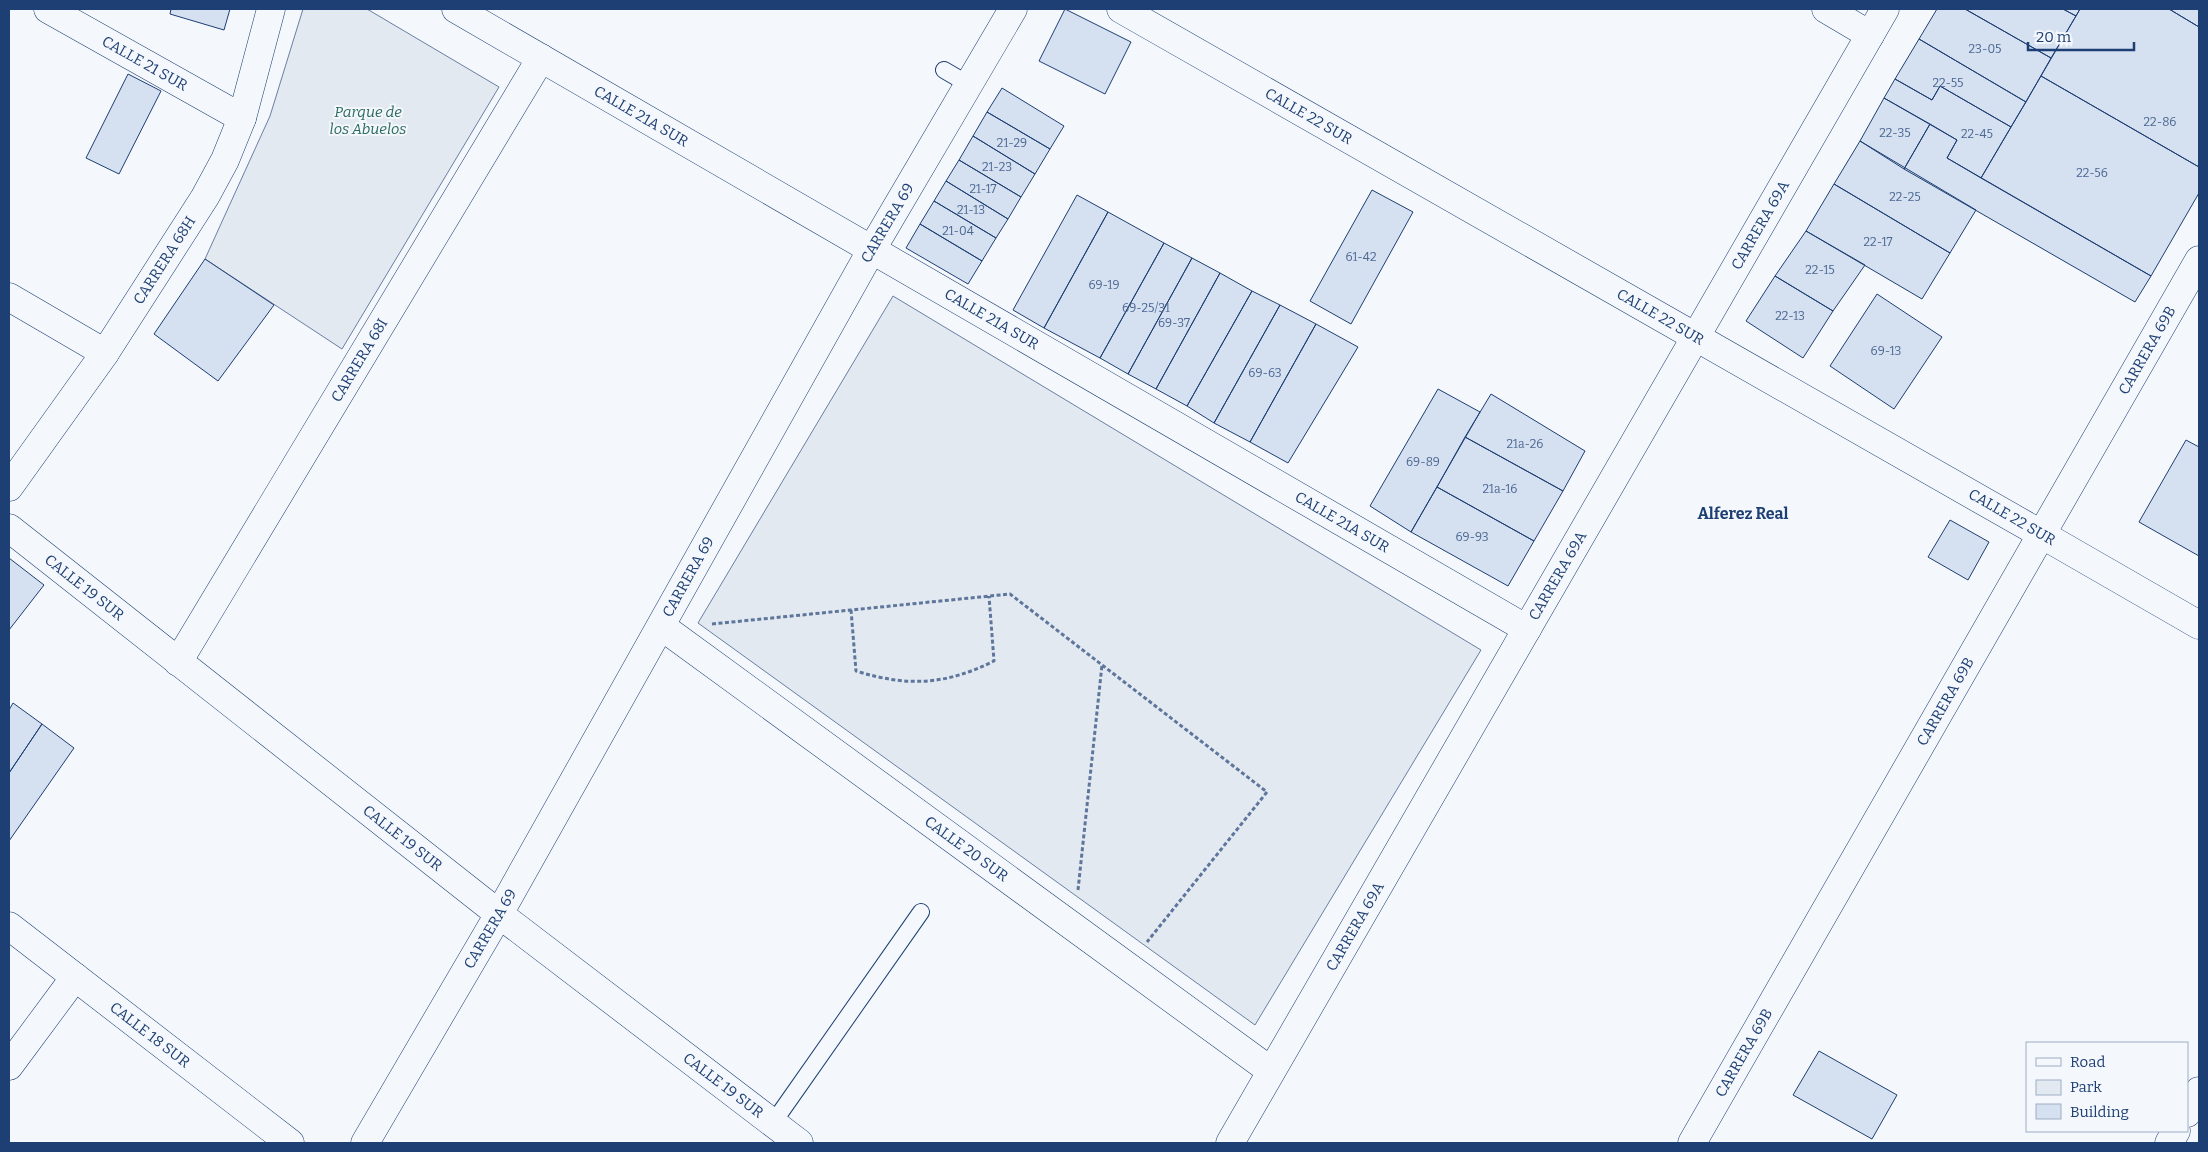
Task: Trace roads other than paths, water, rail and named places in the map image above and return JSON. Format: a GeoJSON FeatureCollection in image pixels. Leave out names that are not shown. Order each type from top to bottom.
{"type":"FeatureCollection","features":[{"type":"Feature","properties":{"kind":"street","name":"CALLE 21 SUR"},"geometry":{"type":"LineString","coordinates":[[48,9],[242,118]]}},
{"type":"Feature","properties":{"kind":"street","name":"CARRERA 68H"},"geometry":{"type":"LineString","coordinates":[[9,487],[105,353],[205,197],[225,160],[242,118],[271,9]]}},
{"type":"Feature","properties":{"kind":"street","name":"CALLE 21A SUR"},"geometry":{"type":"LineString","coordinates":[[456,9],[1527,629]]}},
{"type":"Feature","properties":{"kind":"street","name":"CARRERA 69"},"geometry":{"type":"LineString","coordinates":[[365,1143],[499,914],[872,249],[1013,9]]}},
{"type":"Feature","properties":{"kind":"street","name":"CALLE 22 SUR"},"geometry":{"type":"LineString","coordinates":[[1121,9],[2199,625]]}},
{"type":"Feature","properties":{"kind":"street"},"geometry":{"type":"LineString","coordinates":[[1826,9],[1870,35]]}},
{"type":"Feature","properties":{"kind":"street","name":"CARRERA 69A"},"geometry":{"type":"LineString","coordinates":[[1230,1143],[1885,9]]}},
{"type":"Feature","properties":{"kind":"street","name":"CARRERA 68I"},"geometry":{"type":"LineString","coordinates":[[178,662],[541,58]]}},
{"type":"Feature","properties":{"kind":"street","name":"CARRERA 69B"},"geometry":{"type":"LineString","coordinates":[[1692,1143],[2199,260]]}},
{"type":"Feature","properties":{"kind":"street"},"geometry":{"type":"LineString","coordinates":[[9,298],[105,353]]}},
{"type":"Feature","properties":{"kind":"street","name":"CALLE 19 SUR"},"geometry":{"type":"LineString","coordinates":[[9,528],[499,914],[799,1143]]}},
{"type":"Feature","properties":{"kind":"street","name":"CALLE 20 SUR"},"geometry":{"type":"LineString","coordinates":[[661,626],[1271,1072]]}},
{"type":"Feature","properties":{"kind":"street","name":"CALLE 18 SUR"},"geometry":{"type":"LineString","coordinates":[[9,926],[290,1143]]}},
{"type":"Feature","properties":{"kind":"street"},"geometry":{"type":"LineString","coordinates":[[9,1066],[75,977]]}},
{"type":"Feature","properties":{"kind":"street"},"geometry":{"type":"LineString","coordinates":[[2188,1111],[2199,1091]]}},
{"type":"Feature","properties":{"kind":"street"},"geometry":{"type":"LineString","coordinates":[[2169,1143],[2175,1132]]}},
{"type":"Feature","properties":{"kind":"lane"},"geometry":{"type":"LineString","coordinates":[[944,70],[968,84]]}},
{"type":"Feature","properties":{"kind":"lane"},"geometry":{"type":"LineString","coordinates":[[774,1124],[921,912]]}},
{"type":"Feature","properties":{"kind":"district","name":"Alferez Real"},"geometry":{"type":"Point","coordinates":[1743,513]}},
{"type":"Feature","properties":{"kind":"park label","name":"Parque de los Abuelos"},"geometry":{"type":"Point","coordinates":[368,120]}}]}
